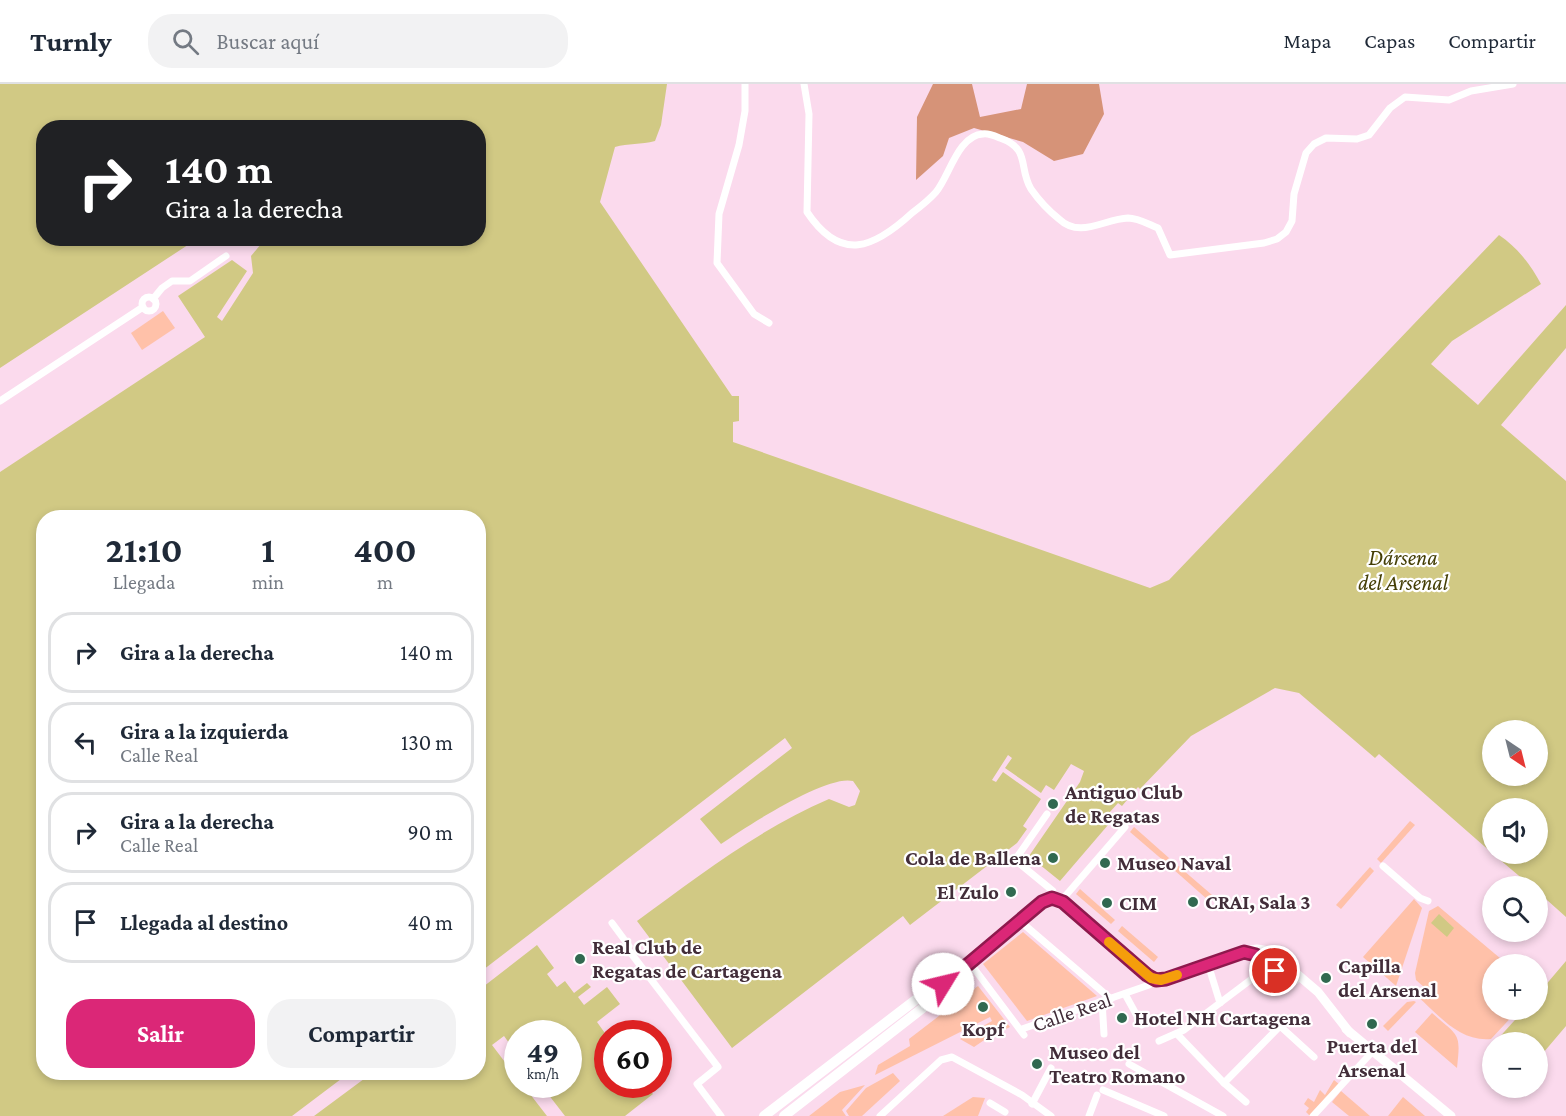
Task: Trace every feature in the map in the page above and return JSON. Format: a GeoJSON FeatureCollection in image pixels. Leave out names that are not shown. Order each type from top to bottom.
{"type":"FeatureCollection","features":[{"type":"Feature","properties":{"kind":"main road"},"geometry":{"type":"LineString","coordinates":[[1063,902],[1151,978],[1166,979],[1257,948],[1277,954],[1323,997],[1350,1033]]}},
{"type":"Feature","properties":{"kind":"main road"},"geometry":{"type":"LineString","coordinates":[[1236,954],[1253,954],[1263,966],[1288,974],[1350,1033],[1451,1116]]}},
{"type":"Feature","properties":{"kind":"main road"},"geometry":{"type":"LineString","coordinates":[[1263,966],[1264,954],[1277,954]]}},
{"type":"Feature","properties":{"kind":"main road"},"geometry":{"type":"LineString","coordinates":[[1276,970],[1281,964],[1277,954]]}},
{"type":"Feature","properties":{"kind":"main road"},"geometry":{"type":"LineString","coordinates":[[764,1116],[935,985],[943,975],[950,970],[959,972],[961,982],[942,993],[784,1116]]}},
{"type":"Feature","properties":{"kind":"main road"},"geometry":{"type":"LineString","coordinates":[[943,975],[943,984],[952,989]]}},
{"type":"Feature","properties":{"kind":"main road"},"geometry":{"type":"LineString","coordinates":[[1373,1052],[1408,1072],[1459,1116]]}},
{"type":"Feature","properties":{"kind":"street"},"geometry":{"type":"LineString","coordinates":[[745,84],[745,111],[739,145],[719,214],[717,263],[754,314],[769,323]]}},
{"type":"Feature","properties":{"kind":"street"},"geometry":{"type":"LineString","coordinates":[[804,84],[809,114],[807,212],[838,241],[863,246],[900,225],[936,192],[965,144],[973,136],[982,134],[1007,140],[1018,148],[1032,189],[1059,220],[1080,229],[1127,218],[1139,220],[1158,228],[1170,255],[1264,243],[1277,239],[1286,232],[1292,221],[1294,194],[1306,153],[1314,144],[1326,138],[1357,139],[1369,135],[1390,108],[1405,97],[1449,100],[1472,91],[1513,84]]}},
{"type":"Feature","properties":{"kind":"street"},"geometry":{"type":"LineString","coordinates":[[0,401],[143,307],[145,299],[153,299],[172,281],[190,281],[226,256]]}},
{"type":"Feature","properties":{"kind":"street"},"geometry":{"type":"LineString","coordinates":[[1047,814],[1015,860],[1053,891],[1052,898]]}},
{"type":"Feature","properties":{"kind":"street"},"geometry":{"type":"LineString","coordinates":[[959,972],[1042,902],[1052,898],[1063,902],[1125,827]]}},
{"type":"Feature","properties":{"kind":"street"},"geometry":{"type":"LineString","coordinates":[[1383,866],[1420,898],[1428,901]]}},
{"type":"Feature","properties":{"kind":"street"},"geometry":{"type":"LineString","coordinates":[[1020,921],[1111,999]]}},
{"type":"Feature","properties":{"kind":"street"},"geometry":{"type":"LineString","coordinates":[[612,924],[629,946],[627,948],[718,1067],[696,1084],[722,1116]]}},
{"type":"Feature","properties":{"kind":"street","name":"Calle Real"},"geometry":{"type":"LineString","coordinates":[[970,963],[1023,1032],[1149,985],[1151,978]]}},
{"type":"Feature","properties":{"kind":"street"},"geometry":{"type":"LineString","coordinates":[[1208,964],[1220,1003]]}},
{"type":"Feature","properties":{"kind":"street"},"geometry":{"type":"LineString","coordinates":[[1159,1041],[1181,1032],[1220,1003],[1263,966]]}},
{"type":"Feature","properties":{"kind":"street"},"geometry":{"type":"LineString","coordinates":[[1125,994],[1142,1025]]}},
{"type":"Feature","properties":{"kind":"street"},"geometry":{"type":"LineString","coordinates":[[1102,1001],[1104,1034]]}},
{"type":"Feature","properties":{"kind":"street"},"geometry":{"type":"LineString","coordinates":[[1224,1083],[1280,1026],[1314,1057]]}},
{"type":"Feature","properties":{"kind":"street"},"geometry":{"type":"LineString","coordinates":[[1181,1032],[1224,1083],[1246,1102]]}},
{"type":"Feature","properties":{"kind":"street"},"geometry":{"type":"LineString","coordinates":[[1313,1116],[1373,1052]]}},
{"type":"Feature","properties":{"kind":"street"},"geometry":{"type":"LineString","coordinates":[[880,1116],[940,1060],[949,1057],[957,1058],[1023,1095],[1048,1115]]}},
{"type":"Feature","properties":{"kind":"street"},"geometry":{"type":"LineString","coordinates":[[1129,1064],[1223,1116]]}},
{"type":"Feature","properties":{"kind":"street"},"geometry":{"type":"LineString","coordinates":[[1032,1104],[1051,1068]]}},
{"type":"Feature","properties":{"kind":"street"},"geometry":{"type":"LineString","coordinates":[[1089,1116],[1100,1093],[1164,1116]]}},
{"type":"Feature","properties":{"kind":"street"},"geometry":{"type":"LineString","coordinates":[[990,1102],[1005,1112]]}},
{"type":"Feature","properties":{"kind":"shaded area"},"geometry":{"type":"Polygon","coordinates":[[[933,84],[972,84],[980,117],[1021,109],[1027,84],[1099,84],[1104,114],[1083,154],[1054,161],[1023,142],[974,128],[949,138],[943,156],[916,180],[917,117],[933,84]]]}},
{"type":"Feature","properties":{"kind":"shaded area"},"geometry":{"type":"Polygon","coordinates":[[[163,311],[175,328],[142,350],[131,333],[163,311]]]}},
{"type":"Feature","properties":{"kind":"shaded area"},"geometry":{"type":"Polygon","coordinates":[[[1410,821],[1415,825],[1381,863],[1377,859],[1410,821]]]}},
{"type":"Feature","properties":{"kind":"shaded area"},"geometry":{"type":"Polygon","coordinates":[[[1134,827],[1169,858],[1165,862],[1130,832],[1134,827]]]}},
{"type":"Feature","properties":{"kind":"shaded area"},"geometry":{"type":"Polygon","coordinates":[[[1176,864],[1212,895],[1208,900],[1173,869],[1176,864]]]}},
{"type":"Feature","properties":{"kind":"shaded area"},"geometry":{"type":"Polygon","coordinates":[[[1370,867],[1374,871],[1341,909],[1336,905],[1370,867]]]}},
{"type":"Feature","properties":{"kind":"shaded area"},"geometry":{"type":"Polygon","coordinates":[[[1080,889],[1115,920],[1111,924],[1076,894],[1080,889]]]}},
{"type":"Feature","properties":{"kind":"shaded area"},"geometry":{"type":"Polygon","coordinates":[[[1414,899],[1422,908],[1396,986],[1363,957],[1414,899]]]}},
{"type":"Feature","properties":{"kind":"shaded area"},"geometry":{"type":"Polygon","coordinates":[[[1438,906],[1495,954],[1482,954],[1482,1020],[1509,1020],[1498,1032],[1482,1032],[1482,1039],[1480,1039],[1459,1032],[1417,996],[1425,988],[1416,980],[1415,973],[1429,911],[1438,906]]]}},
{"type":"Feature","properties":{"kind":"shaded area"},"geometry":{"type":"Polygon","coordinates":[[[1122,926],[1158,957],[1154,962],[1118,931],[1122,926]]]}},
{"type":"Feature","properties":{"kind":"shaded area"},"geometry":{"type":"Polygon","coordinates":[[[1023,932],[1097,996],[1027,1021],[983,964],[1023,932]]]}},
{"type":"Feature","properties":{"kind":"shaded area"},"geometry":{"type":"Polygon","coordinates":[[[978,986],[1010,1027],[1004,1030],[1002,1028],[974,1047],[960,1039],[992,1021],[990,1017],[875,1075],[878,1065],[910,1046],[909,1039],[978,986]]]}},
{"type":"Feature","properties":{"kind":"shaded area"},"geometry":{"type":"Polygon","coordinates":[[[1407,1002],[1416,1002],[1388,1031],[1383,1026],[1407,1002]]]}},
{"type":"Feature","properties":{"kind":"shaded area"},"geometry":{"type":"Polygon","coordinates":[[[1432,1013],[1456,1036],[1459,1048],[1457,1068],[1415,1032],[1432,1013]]]}},
{"type":"Feature","properties":{"kind":"shaded area"},"geometry":{"type":"Polygon","coordinates":[[[893,1073],[900,1081],[862,1116],[849,1116],[846,1111],[866,1088],[893,1073]]]}},
{"type":"Feature","properties":{"kind":"shaded area"},"geometry":{"type":"Polygon","coordinates":[[[1334,1080],[1340,1085],[1310,1116],[1306,1112],[1309,1108],[1304,1104],[1308,1098],[1314,1102],[1320,1090],[1325,1095],[1334,1080]]]}},
{"type":"Feature","properties":{"kind":"shaded area"},"geometry":{"type":"Polygon","coordinates":[[[865,1085],[842,1110],[846,1116],[809,1116],[840,1092],[865,1085]]]}},
{"type":"Feature","properties":{"kind":"shaded area"},"geometry":{"type":"Polygon","coordinates":[[[1341,1091],[1370,1116],[1349,1116],[1332,1102],[1341,1091]]]}},
{"type":"Feature","properties":{"kind":"shaded area"},"geometry":{"type":"Polygon","coordinates":[[[973,1097],[985,1098],[978,1116],[943,1116],[973,1097]]]}},
{"type":"Feature","properties":{"kind":"shaded area"},"geometry":{"type":"Polygon","coordinates":[[[1403,1097],[1425,1116],[1388,1116],[1403,1097]]]}},
{"type":"Feature","properties":{"kind":"water","name":"Dársena del Arsenal"},"geometry":{"type":"Polygon","coordinates":[[[0,84],[667,84],[661,125],[655,141],[615,147],[600,202],[732,396],[739,396],[739,421],[733,422],[733,442],[1150,588],[1169,580],[1499,235],[1523,257],[1541,284],[1452,341],[1431,364],[1478,405],[1566,305],[1566,348],[1501,425],[1566,481],[1566,917],[1548,901],[1548,876],[1519,876],[1505,864],[1548,864],[1548,798],[1482,798],[1482,844],[1379,754],[1375,758],[1299,693],[1275,688],[1191,736],[1140,789],[1138,787],[1122,806],[1118,803],[1109,813],[1114,818],[1060,881],[1029,856],[1080,782],[1084,771],[1071,764],[1054,790],[1046,785],[1041,793],[1005,768],[1012,758],[1008,755],[992,780],[996,782],[1003,772],[1041,799],[1023,826],[1027,829],[1017,843],[910,925],[903,916],[732,1048],[637,921],[753,839],[803,811],[829,799],[849,807],[855,805],[860,791],[853,781],[841,781],[806,794],[766,815],[721,844],[700,819],[792,748],[785,738],[486,968],[486,510],[36,510],[36,1080],[340,1080],[292,1116],[0,1116],[0,472],[205,337],[178,296],[232,260],[247,271],[217,317],[222,321],[253,273],[251,256],[259,246],[486,246],[486,120],[36,120],[36,246],[186,246],[0,368],[0,84]]]}},
{"type":"Feature","properties":{"kind":"water"},"geometry":{"type":"Polygon","coordinates":[[[1439,914],[1454,928],[1447,937],[1431,923],[1439,914]]]}},
{"type":"Feature","properties":{"kind":"water"},"geometry":{"type":"Polygon","coordinates":[[[537,945],[554,968],[547,974],[557,987],[565,981],[574,993],[587,983],[591,987],[578,997],[584,1005],[607,987],[620,1004],[600,1020],[594,1020],[594,1098],[648,1098],[625,1116],[565,1116],[551,1098],[582,1098],[582,1020],[504,1020],[504,1036],[492,1045],[504,1061],[504,1098],[533,1098],[547,1116],[314,1116],[363,1080],[486,1080],[486,985],[537,945]]]}},
{"type":"Feature","properties":{"kind":"water"},"geometry":{"type":"Polygon","coordinates":[[[1566,961],[1566,1026],[1548,1047],[1548,1032],[1504,1032],[1515,1020],[1548,1020],[1548,982],[1566,961]]]}},
{"type":"Feature","properties":{"kind":"slow traffic"},"geometry":{"type":"LineString","coordinates":[[1109,942],[1151,978],[1161,980],[1177,975]]}},
{"type":"Feature","properties":{"kind":"place","name":"Antiguo Club de Regatas"},"geometry":{"type":"Point","coordinates":[1053,804]}},
{"type":"Feature","properties":{"kind":"place","name":"Cola de Ballena"},"geometry":{"type":"Point","coordinates":[1053,858]}},
{"type":"Feature","properties":{"kind":"place","name":"Museo Naval"},"geometry":{"type":"Point","coordinates":[1105,863]}},
{"type":"Feature","properties":{"kind":"place","name":"El Zulo"},"geometry":{"type":"Point","coordinates":[1011,892]}},
{"type":"Feature","properties":{"kind":"place","name":"CRAI, Sala 3"},"geometry":{"type":"Point","coordinates":[1193,902]}},
{"type":"Feature","properties":{"kind":"place","name":"CIM"},"geometry":{"type":"Point","coordinates":[1107,903]}},
{"type":"Feature","properties":{"kind":"place","name":"Real Club de Regatas de Cartagena"},"geometry":{"type":"Point","coordinates":[580,959]}},
{"type":"Feature","properties":{"kind":"place","name":"Capilla del Arsenal"},"geometry":{"type":"Point","coordinates":[1326,978]}},
{"type":"Feature","properties":{"kind":"place","name":"Kopf"},"geometry":{"type":"Point","coordinates":[983,1007]}},
{"type":"Feature","properties":{"kind":"place","name":"Hotel NH Cartagena"},"geometry":{"type":"Point","coordinates":[1122,1018]}},
{"type":"Feature","properties":{"kind":"place","name":"Puerta del Arsenal"},"geometry":{"type":"Point","coordinates":[1372,1024]}},
{"type":"Feature","properties":{"kind":"place","name":"Museo del Teatro Romano"},"geometry":{"type":"Point","coordinates":[1037,1064]}},
{"type":"Feature","properties":{"kind":"route"},"geometry":{"type":"LineString","coordinates":[[943,984],[942,978],[946,972],[950,970],[959,972],[1048,898],[1063,902],[1147,975],[1156,980],[1166,979],[1244,952],[1256,955],[1265,969],[1275,971]]}}]}
